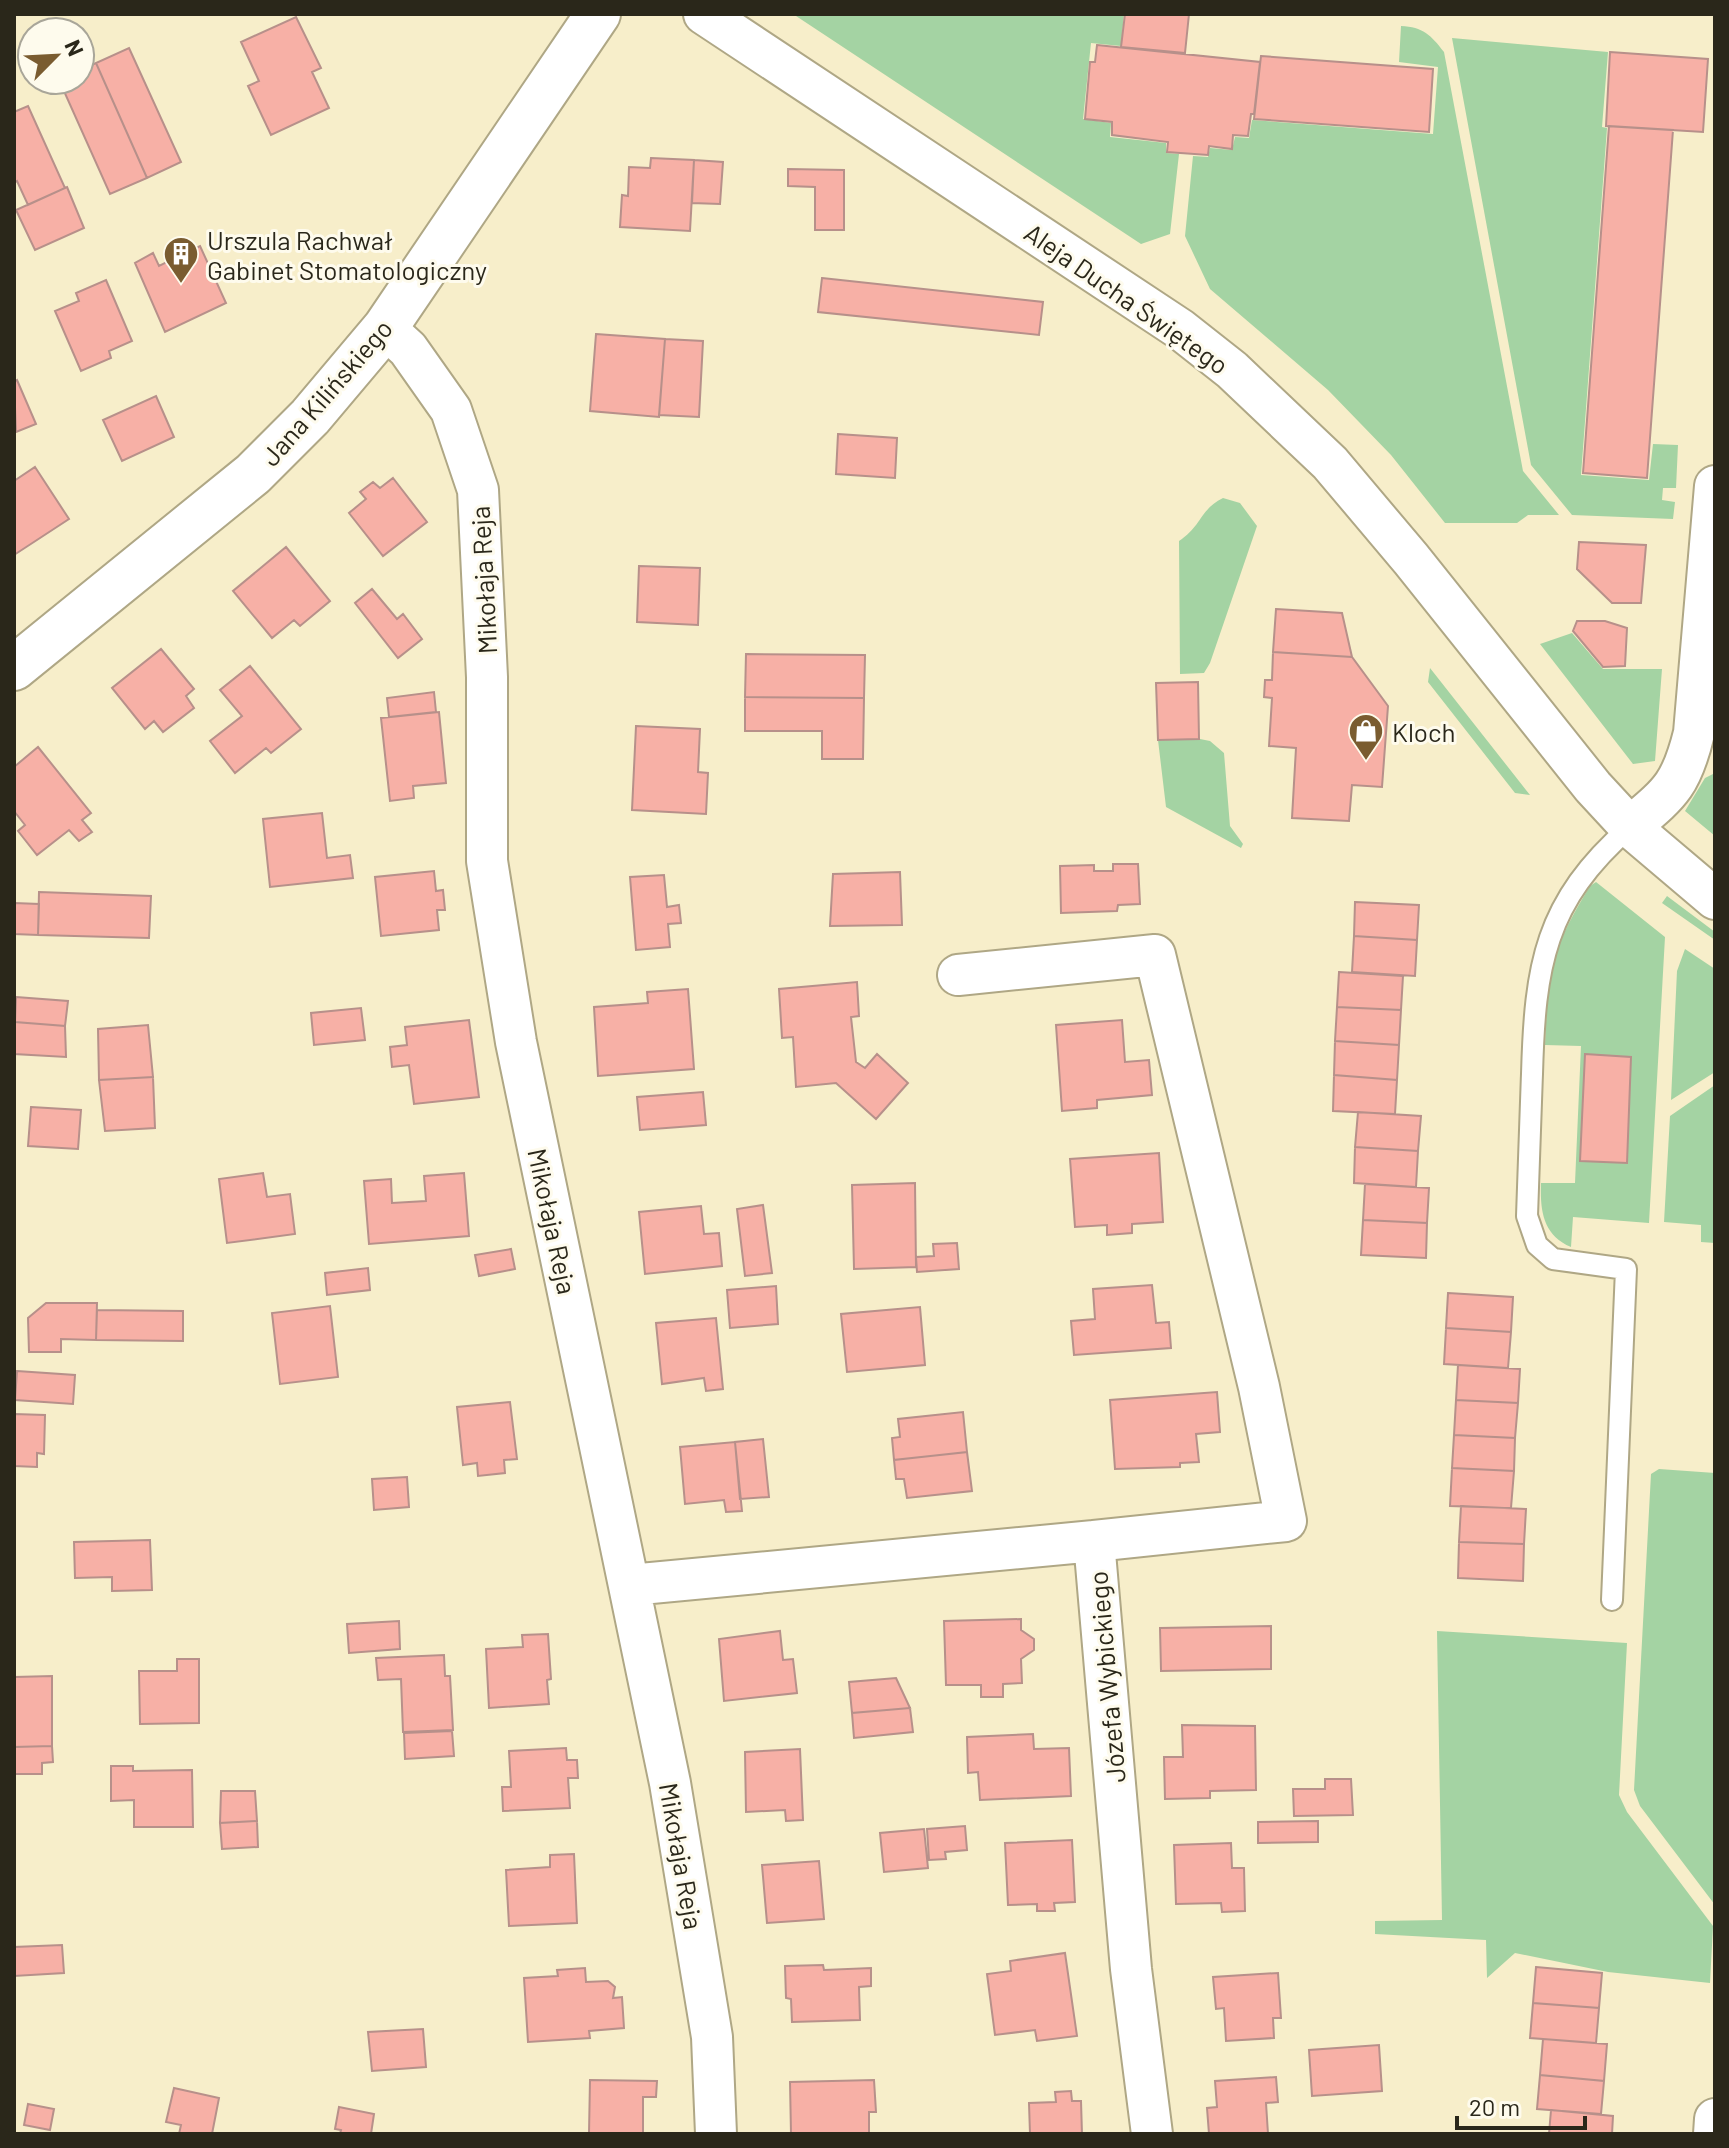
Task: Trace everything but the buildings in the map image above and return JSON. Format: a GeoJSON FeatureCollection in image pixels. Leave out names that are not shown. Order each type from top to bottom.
{"type":"FeatureCollection","features":[{"type":"Feature","properties":{"kind":"street","name":"Jana Kilińskiego"},"geometry":{"type":"LineString","coordinates":[[14,668],[253,474],[310,417],[385,328],[598,14]]}},
{"type":"Feature","properties":{"kind":"street","name":"Aleja Ducha Świętego"},"geometry":{"type":"LineString","coordinates":[[704,14],[1180,329],[1232,370],[1330,463],[1630,827],[1715,899]]}},
{"type":"Feature","properties":{"kind":"street","name":"Mikołaja Reja"},"geometry":{"type":"LineString","coordinates":[[385,328],[408,349],[451,410],[467,448],[478,490],[487,677],[487,861],[516,1042],[670,1783],[712,2037],[716,2134]]}},
{"type":"Feature","properties":{"kind":"street"},"geometry":{"type":"LineString","coordinates":[[1630,827],[1675,787],[1704,736],[1715,486]]}},
{"type":"Feature","properties":{"kind":"street"},"geometry":{"type":"LineString","coordinates":[[958,975],[1155,955],[1259,1387],[1286,1521],[1094,1541]]}},
{"type":"Feature","properties":{"kind":"street","name":"Józefa Wybickiego"},"geometry":{"type":"LineString","coordinates":[[630,1585],[1094,1541],[1131,1969],[1152,2134]]}},
{"type":"Feature","properties":{"kind":"street"},"geometry":{"type":"LineString","coordinates":[[1714,2134],[1715,2119]]}},
{"type":"Feature","properties":{"kind":"lane"},"geometry":{"type":"LineString","coordinates":[[1612,1600],[1626,1269],[1553,1259],[1537,1245],[1527,1216],[1534,1005],[1543,953],[1569,895],[1595,857],[1630,827]]}},
{"type":"Feature","properties":{"kind":"green space"},"geometry":{"type":"Polygon","coordinates":[[[793,14],[1124,14],[1121,46],[1091,43],[1083,119],[1111,123],[1110,137],[1166,143],[1166,153],[1179,154],[1170,234],[1141,244],[793,14]]]}},
{"type":"Feature","properties":{"kind":"green space"},"geometry":{"type":"Polygon","coordinates":[[[1401,26],[1426,33],[1444,52],[1523,471],[1559,515],[1528,515],[1517,523],[1445,523],[1391,455],[1328,390],[1210,289],[1185,236],[1193,156],[1208,157],[1210,148],[1232,150],[1235,137],[1249,138],[1252,120],[1433,134],[1438,67],[1399,62],[1401,26]]]}},
{"type":"Feature","properties":{"kind":"green space"},"geometry":{"type":"Polygon","coordinates":[[[1452,38],[1608,52],[1602,127],[1607,128],[1581,475],[1649,480],[1653,444],[1678,445],[1676,488],[1663,488],[1662,500],[1675,502],[1673,519],[1572,515],[1531,465],[1452,38]]]}},
{"type":"Feature","properties":{"kind":"green space"},"geometry":{"type":"Polygon","coordinates":[[[1223,498],[1240,503],[1257,526],[1210,663],[1204,673],[1180,674],[1179,541],[1215,502],[1223,498]]]}},
{"type":"Feature","properties":{"kind":"green space"},"geometry":{"type":"Polygon","coordinates":[[[1572,633],[1603,669],[1662,669],[1655,761],[1633,764],[1540,644],[1572,633]]]}},
{"type":"Feature","properties":{"kind":"green space"},"geometry":{"type":"Polygon","coordinates":[[[1430,668],[1530,795],[1515,793],[1428,682],[1430,668]]]}},
{"type":"Feature","properties":{"kind":"green space"},"geometry":{"type":"Polygon","coordinates":[[[1158,740],[1210,741],[1224,753],[1230,826],[1243,844],[1241,848],[1166,807],[1158,740]]]}},
{"type":"Feature","properties":{"kind":"green space"},"geometry":{"type":"Polygon","coordinates":[[[1715,773],[1715,836],[1685,811],[1705,778],[1715,773]]]}},
{"type":"Feature","properties":{"kind":"green space"},"geometry":{"type":"Polygon","coordinates":[[[1596,882],[1665,937],[1649,1223],[1573,1217],[1571,1247],[1554,1236],[1545,1221],[1541,1183],[1575,1183],[1581,1046],[1545,1045],[1546,1020],[1550,979],[1559,945],[1577,908],[1590,886],[1596,882]]]}},
{"type":"Feature","properties":{"kind":"green space"},"geometry":{"type":"Polygon","coordinates":[[[1667,896],[1715,932],[1715,940],[1662,903],[1667,896]]]}},
{"type":"Feature","properties":{"kind":"green space"},"geometry":{"type":"Polygon","coordinates":[[[1685,949],[1715,969],[1715,1072],[1671,1100],[1677,971],[1685,949]]]}},
{"type":"Feature","properties":{"kind":"green space"},"geometry":{"type":"Polygon","coordinates":[[[1715,1085],[1715,1243],[1701,1242],[1701,1225],[1664,1222],[1670,1116],[1715,1085]]]}},
{"type":"Feature","properties":{"kind":"green space"},"geometry":{"type":"Polygon","coordinates":[[[1659,1469],[1715,1473],[1715,1905],[1640,1806],[1634,1790],[1651,1474],[1659,1469]]]}},
{"type":"Feature","properties":{"kind":"green space"},"geometry":{"type":"Polygon","coordinates":[[[1437,1631],[1627,1643],[1619,1795],[1627,1812],[1713,1926],[1710,1983],[1608,1972],[1515,1953],[1487,1978],[1486,1940],[1375,1934],[1375,1921],[1442,1920],[1437,1631]]]}},
{"type":"Feature","properties":{"kind":"place","name":"Urszula Rachwał Gabinet Stomatologiczny"},"geometry":{"type":"Point","coordinates":[181,285]}},
{"type":"Feature","properties":{"kind":"place","name":"Kloch"},"geometry":{"type":"Point","coordinates":[1366,762]}}]}
